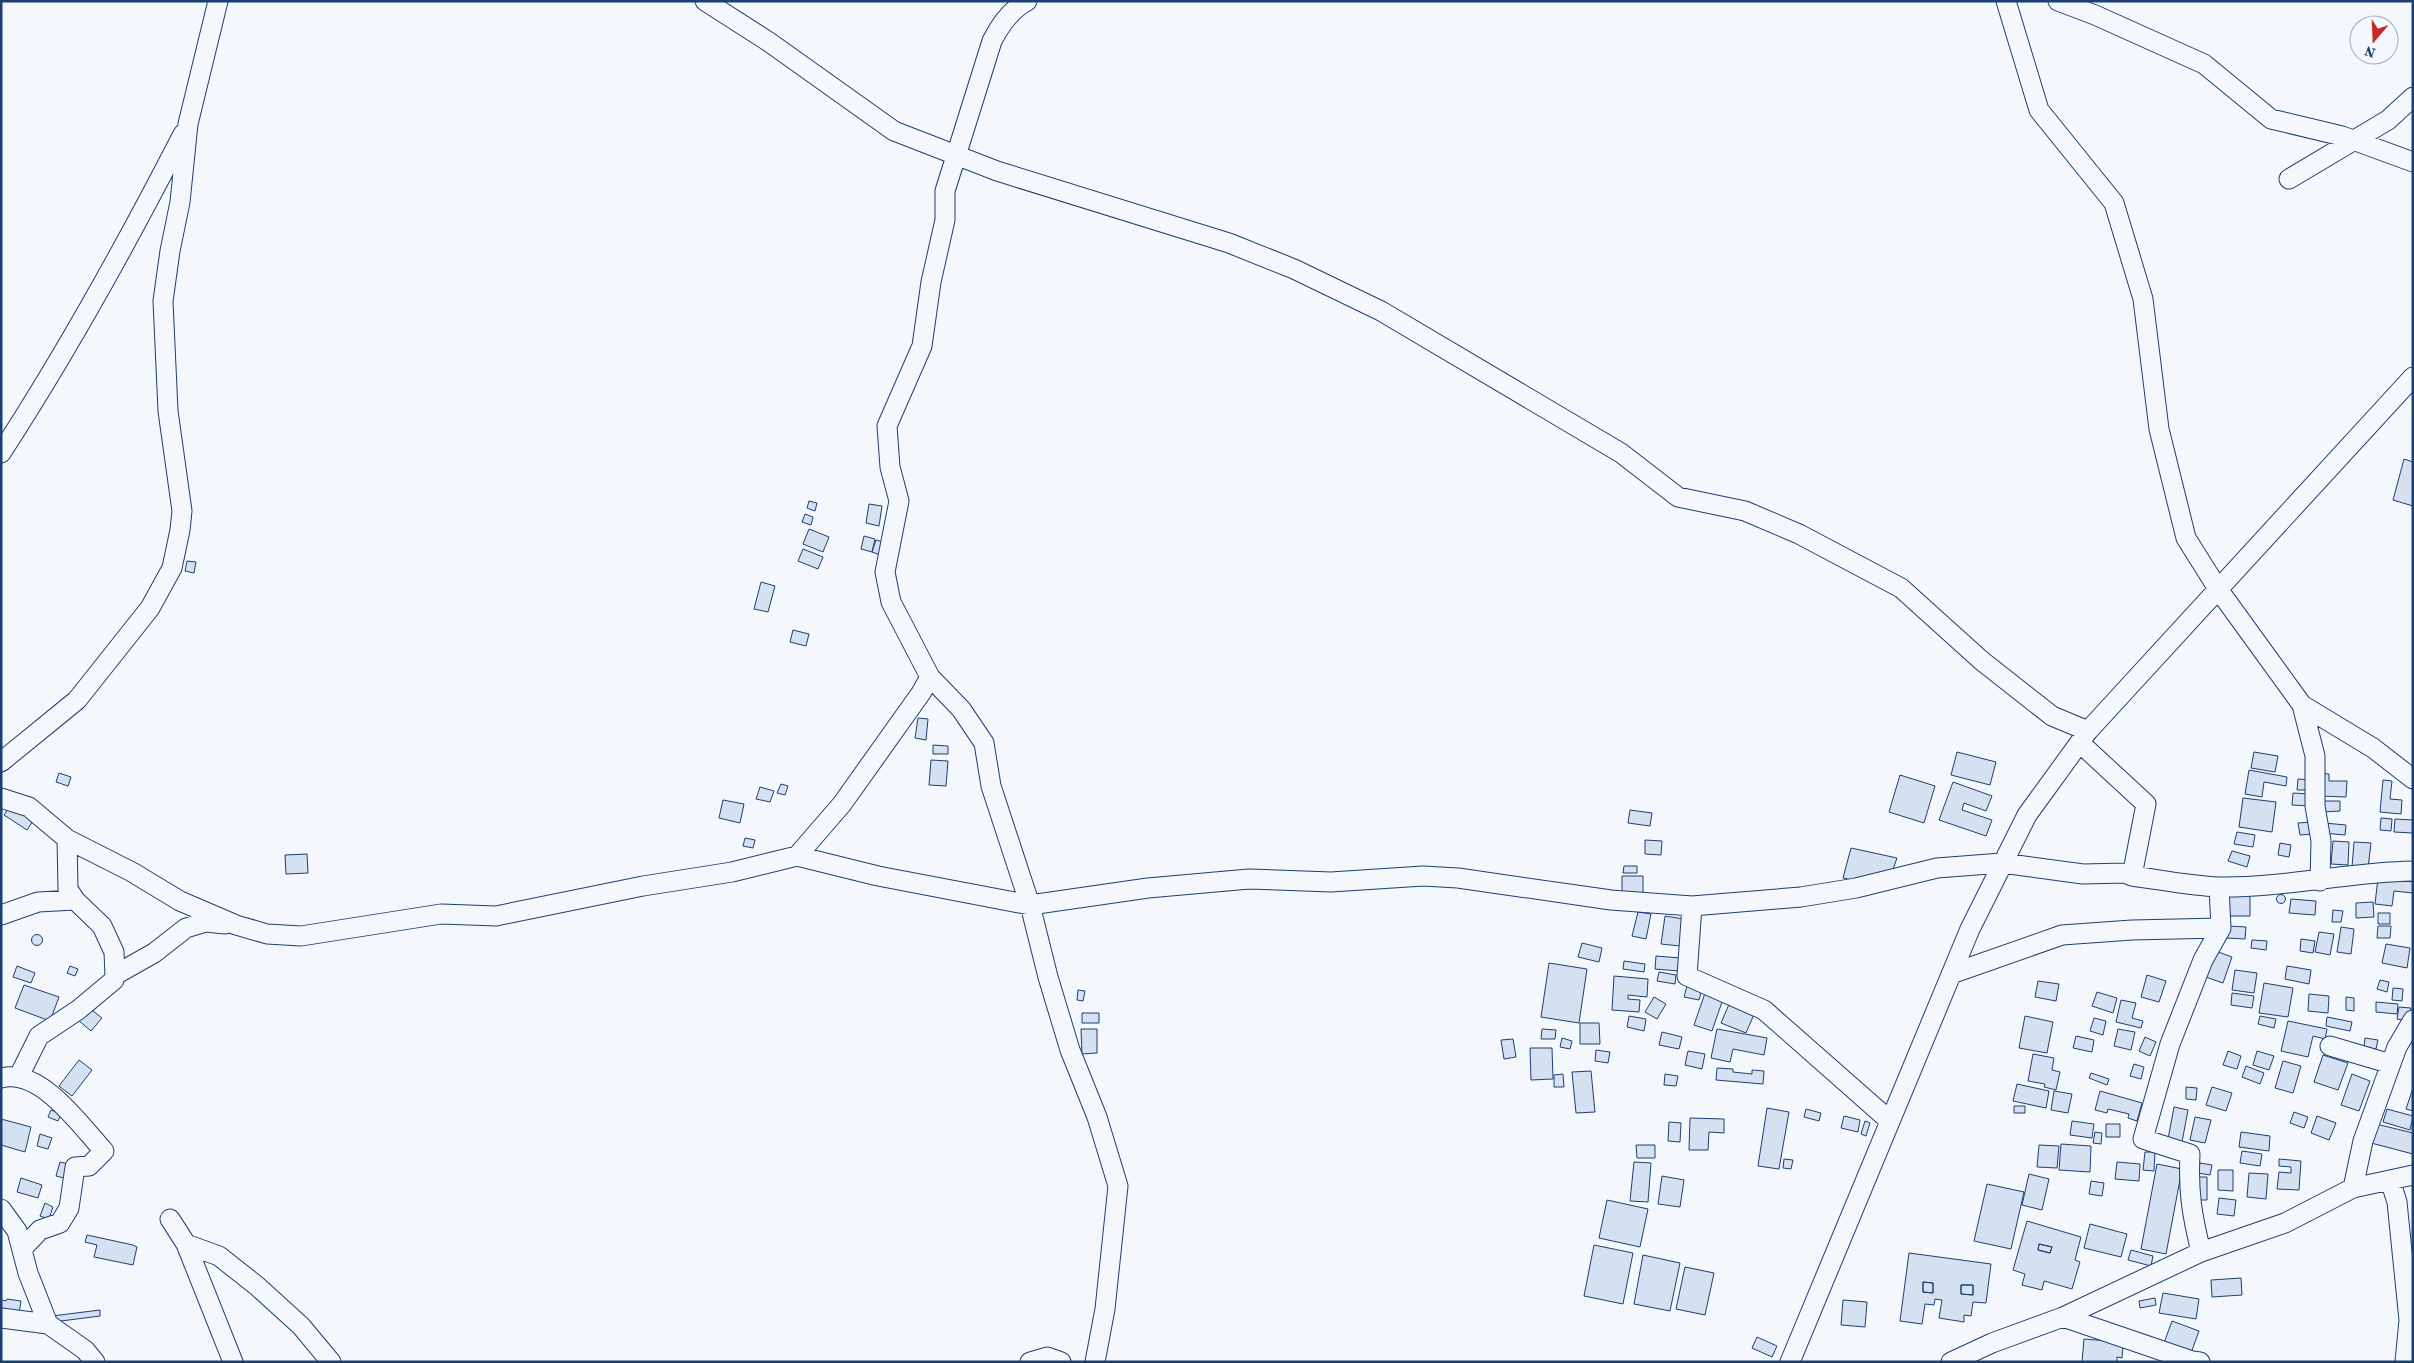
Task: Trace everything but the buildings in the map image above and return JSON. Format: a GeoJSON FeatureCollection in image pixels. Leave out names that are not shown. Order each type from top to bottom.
{"type":"FeatureCollection","features":[{"type":"Feature","properties":{"kind":"street"},"geometry":{"type":"LineString","coordinates":[[1,762],[77,700],[150,608],[172,568],[182,511],[168,411],[163,301],[180,202],[188,124],[218,1]]}},
{"type":"Feature","properties":{"kind":"street"},"geometry":{"type":"LineString","coordinates":[[705,1],[769,42],[894,131],[997,171],[1229,243],[1294,269],[1381,311],[1621,453],[1678,497],[1754,515],[1799,534],[1902,588],[1982,661],[2052,716],[2084,737],[2146,804],[2132,876]]}},
{"type":"Feature","properties":{"kind":"street"},"geometry":{"type":"LineString","coordinates":[[1027,1],[1020,4],[1002,23],[992,41],[945,191],[945,220],[930,282],[922,346],[887,426],[890,467],[899,501],[885,572],[891,602],[930,677],[962,709],[984,743],[991,786],[1030,905],[1048,977],[1070,1050],[1097,1117],[1118,1186],[1105,1309],[1095,1362]]}},
{"type":"Feature","properties":{"kind":"street"},"geometry":{"type":"LineString","coordinates":[[2006,1],[2038,110],[2114,203],[2143,299],[2159,429],[2186,538],[2218,589],[2302,705],[2315,756],[2315,806],[2321,841],[2320,881]]}},
{"type":"Feature","properties":{"kind":"street"},"geometry":{"type":"LineString","coordinates":[[2058,1],[2095,15],[2204,64],[2271,119],[2353,140],[2413,162]]}},
{"type":"Feature","properties":{"kind":"street"},"geometry":{"type":"LineString","coordinates":[[2289,179],[2388,120],[2413,97]]}},
{"type":"Feature","properties":{"kind":"street"},"geometry":{"type":"LineString","coordinates":[[1,453],[48,381],[120,256],[188,124]]}},
{"type":"Feature","properties":{"kind":"street"},"geometry":{"type":"LineString","coordinates":[[1790,1362],[1970,929],[2028,815],[2084,737],[2413,377]]}},
{"type":"Feature","properties":{"kind":"street"},"geometry":{"type":"LineString","coordinates":[[796,856],[842,804],[921,693],[930,677]]}},
{"type":"Feature","properties":{"kind":"street"},"geometry":{"type":"LineString","coordinates":[[2302,705],[2373,748],[2413,779]]}},
{"type":"Feature","properties":{"kind":"street"},"geometry":{"type":"LineString","coordinates":[[1,798],[29,807],[67,839],[132,872],[180,901],[236,925],[267,934],[302,936],[442,914],[496,916],[643,886],[732,872],[796,856],[878,876],[1030,905],[1191,883],[1249,879],[1340,881],[1422,876],[1510,884],[1611,900],[1692,906],[1801,896],[1856,888],[1937,868],[2002,863],[2083,874],[2125,873],[2132,876],[2219,887],[2320,881],[2382,872],[2413,872]]}},
{"type":"Feature","properties":{"kind":"street"},"geometry":{"type":"LineString","coordinates":[[22,1249],[40,1230],[60,1223],[69,1208],[75,1167],[89,1166],[104,1151],[58,1098],[10,1077],[38,1036],[78,1010],[114,980],[114,952],[102,926],[75,900],[68,889],[67,839]]}},
{"type":"Feature","properties":{"kind":"street"},"geometry":{"type":"LineString","coordinates":[[2200,1252],[2190,1209],[2188,1187],[2190,1154],[2142,1139],[2170,1044],[2203,960],[2221,928],[2219,887]]}},
{"type":"Feature","properties":{"kind":"street"},"geometry":{"type":"LineString","coordinates":[[1,915],[38,902],[75,900]]}},
{"type":"Feature","properties":{"kind":"street"},"geometry":{"type":"LineString","coordinates":[[1692,906],[1687,976],[1764,1010],[1890,1121]]}},
{"type":"Feature","properties":{"kind":"street"},"geometry":{"type":"LineString","coordinates":[[115,975],[154,953],[186,928],[206,922],[236,925]]}},
{"type":"Feature","properties":{"kind":"street"},"geometry":{"type":"LineString","coordinates":[[1951,974],[2062,935],[2132,930],[2221,928]]}},
{"type":"Feature","properties":{"kind":"street"},"geometry":{"type":"LineString","coordinates":[[2353,1188],[2362,1140],[2398,1047],[2413,1020]]}},
{"type":"Feature","properties":{"kind":"street"},"geometry":{"type":"LineString","coordinates":[[2330,1046],[2391,1064]]}},
{"type":"Feature","properties":{"kind":"street"},"geometry":{"type":"LineString","coordinates":[[1951,1362],[1992,1343],[2063,1317],[2200,1252],[2285,1223],[2353,1188],[2413,1175]]}},
{"type":"Feature","properties":{"kind":"street"},"geometry":{"type":"LineString","coordinates":[[2390,1180],[2397,1202],[2409,1320],[2405,1362]]}},
{"type":"Feature","properties":{"kind":"street"},"geometry":{"type":"LineString","coordinates":[[1,1209],[17,1232],[28,1273],[48,1324]]}},
{"type":"Feature","properties":{"kind":"street"},"geometry":{"type":"LineString","coordinates":[[170,1219],[186,1244],[234,1362]]}},
{"type":"Feature","properties":{"kind":"street"},"geometry":{"type":"LineString","coordinates":[[186,1244],[219,1256],[257,1286],[302,1326],[332,1362]]}},
{"type":"Feature","properties":{"kind":"street"},"geometry":{"type":"LineString","coordinates":[[2063,1317],[2192,1361],[2200,1362]]}},
{"type":"Feature","properties":{"kind":"street"},"geometry":{"type":"LineString","coordinates":[[1,1318],[48,1324],[85,1350],[95,1362]]}},
{"type":"Feature","properties":{"kind":"street"},"geometry":{"type":"LineString","coordinates":[[1030,1362],[1047,1357],[1062,1362]]}}]}
